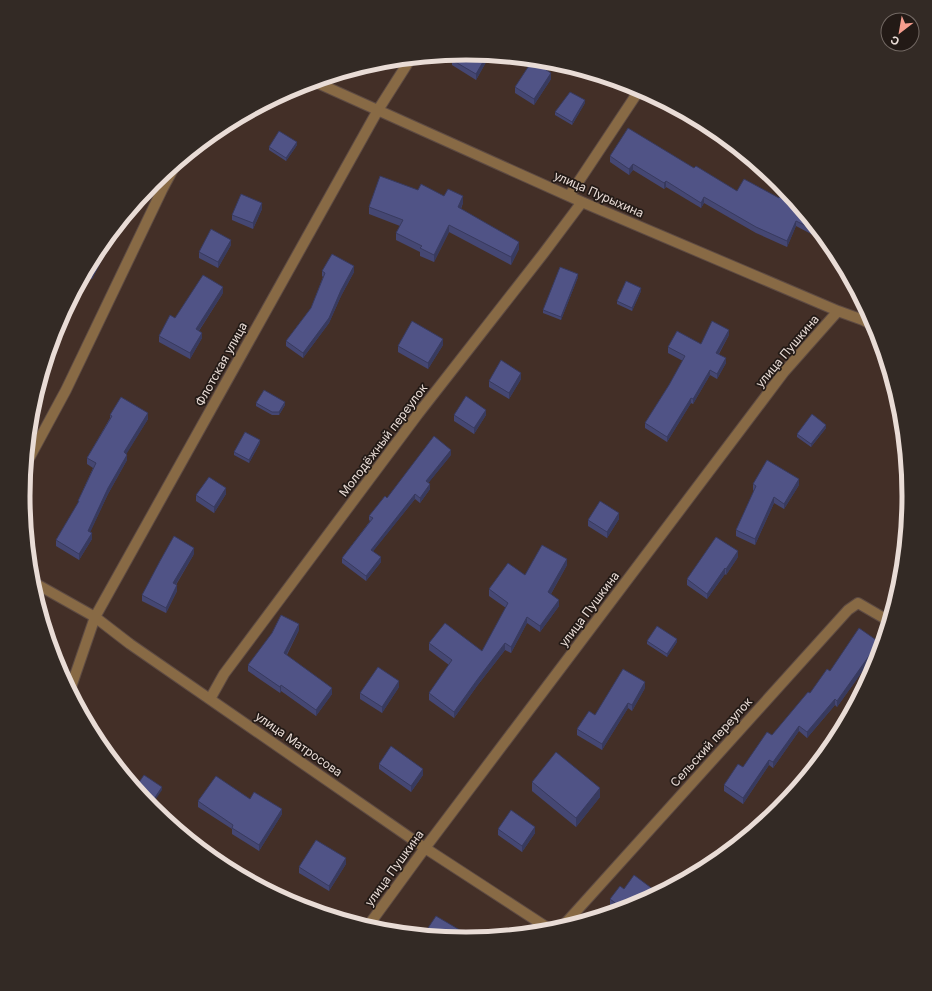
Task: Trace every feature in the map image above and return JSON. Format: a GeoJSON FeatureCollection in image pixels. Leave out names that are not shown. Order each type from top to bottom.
{"type":"FeatureCollection","features":[{"type":"Feature","properties":{"kind":"street","name":"Флотская улица"},"geometry":{"type":"LineString","coordinates":[[73,683],[95,617],[378,110],[409,63]]}},
{"type":"Feature","properties":{"kind":"street","name":"улица Пурыхина"},"geometry":{"type":"LineString","coordinates":[[321,85],[582,202],[838,312],[863,316]]}},
{"type":"Feature","properties":{"kind":"street"},"geometry":{"type":"LineString","coordinates":[[569,196],[636,94]]}},
{"type":"Feature","properties":{"kind":"street"},"geometry":{"type":"LineString","coordinates":[[33,452],[66,390],[169,177]]}},
{"type":"Feature","properties":{"kind":"street","name":"Молодёжный переулок"},"geometry":{"type":"LineString","coordinates":[[210,699],[224,674],[395,446],[582,202]]}},
{"type":"Feature","properties":{"kind":"street","name":"улица Пушкина"},"geometry":{"type":"LineString","coordinates":[[372,921],[784,372],[838,312]]}},
{"type":"Feature","properties":{"kind":"street","name":"улица Матросова"},"geometry":{"type":"LineString","coordinates":[[39,586],[95,617],[130,644],[425,848],[543,925]]}},
{"type":"Feature","properties":{"kind":"street","name":"Сельский переулок"},"geometry":{"type":"LineString","coordinates":[[569,919],[848,610],[858,604],[884,618]]}},
{"type":"Feature","properties":{"kind":"building"},"geometry":{"type":"Polygon","coordinates":[[[452,60],[484,60],[476,74],[452,60]]]}},
{"type":"Feature","properties":{"kind":"building"},"geometry":{"type":"Polygon","coordinates":[[[530,64],[540,66],[551,73],[534,99],[515,87],[530,64]]]}},
{"type":"Feature","properties":{"kind":"building"},"geometry":{"type":"Polygon","coordinates":[[[570,92],[585,100],[572,122],[555,112],[570,92]]]}},
{"type":"Feature","properties":{"kind":"building"},"geometry":{"type":"Polygon","coordinates":[[[628,128],[694,168],[696,166],[737,191],[744,179],[779,198],[787,201],[810,228],[796,221],[787,241],[756,227],[704,197],[701,203],[666,181],[664,183],[633,164],[629,169],[610,156],[628,128]]]}},
{"type":"Feature","properties":{"kind":"building"},"geometry":{"type":"Polygon","coordinates":[[[279,131],[297,142],[286,158],[269,147],[279,131]]]}},
{"type":"Feature","properties":{"kind":"building"},"geometry":{"type":"Polygon","coordinates":[[[380,176],[418,190],[421,184],[444,196],[448,189],[463,196],[458,207],[519,242],[511,257],[449,225],[434,255],[420,248],[422,246],[396,233],[403,220],[369,207],[380,176]]]}},
{"type":"Feature","properties":{"kind":"building"},"geometry":{"type":"Polygon","coordinates":[[[241,194],[262,203],[253,223],[232,215],[241,194]]]}},
{"type":"Feature","properties":{"kind":"building"},"geometry":{"type":"Polygon","coordinates":[[[211,229],[231,240],[218,262],[199,252],[211,229]]]}},
{"type":"Feature","properties":{"kind":"building"},"geometry":{"type":"Polygon","coordinates":[[[332,254],[354,266],[341,290],[329,318],[303,353],[286,341],[311,308],[325,273],[322,271],[332,254]]]}},
{"type":"Feature","properties":{"kind":"building"},"geometry":{"type":"Polygon","coordinates":[[[99,259],[92,273],[91,272],[99,259]]]}},
{"type":"Feature","properties":{"kind":"building"},"geometry":{"type":"Polygon","coordinates":[[[560,267],[578,274],[561,317],[543,310],[560,267]]]}},
{"type":"Feature","properties":{"kind":"building"},"geometry":{"type":"Polygon","coordinates":[[[203,275],[223,287],[196,329],[202,333],[190,353],[159,336],[170,315],[175,318],[203,275]]]}},
{"type":"Feature","properties":{"kind":"building"},"geometry":{"type":"Polygon","coordinates":[[[626,281],[641,288],[632,308],[617,301],[626,281]]]}},
{"type":"Feature","properties":{"kind":"building"},"geometry":{"type":"Polygon","coordinates":[[[412,321],[443,339],[428,363],[398,346],[412,321]]]}},
{"type":"Feature","properties":{"kind":"building"},"geometry":{"type":"Polygon","coordinates":[[[712,321],[729,330],[716,353],[726,358],[717,374],[710,370],[693,399],[691,398],[667,437],[645,423],[685,356],[668,347],[677,331],[701,344],[712,321]]]}},
{"type":"Feature","properties":{"kind":"building"},"geometry":{"type":"Polygon","coordinates":[[[501,360],[521,373],[509,393],[489,381],[501,360]]]}},
{"type":"Feature","properties":{"kind":"building"},"geometry":{"type":"Polygon","coordinates":[[[264,390],[285,402],[279,412],[272,412],[256,403],[264,390]]]}},
{"type":"Feature","properties":{"kind":"building"},"geometry":{"type":"Polygon","coordinates":[[[466,396],[486,410],[474,428],[454,415],[466,396]]]}},
{"type":"Feature","properties":{"kind":"building"},"geometry":{"type":"Polygon","coordinates":[[[121,397],[148,413],[124,452],[127,455],[108,488],[88,531],[92,533],[79,554],[56,540],[79,501],[96,463],[87,458],[112,416],[110,415],[121,397]]]}},
{"type":"Feature","properties":{"kind":"building"},"geometry":{"type":"Polygon","coordinates":[[[812,414],[826,425],[811,444],[797,434],[812,414]]]}},
{"type":"Feature","properties":{"kind":"building"},"geometry":{"type":"Polygon","coordinates":[[[245,432],[260,440],[249,460],[234,452],[245,432]]]}},
{"type":"Feature","properties":{"kind":"building"},"geometry":{"type":"Polygon","coordinates":[[[434,436],[451,450],[426,481],[430,484],[420,498],[415,494],[371,550],[381,557],[366,576],[342,558],[373,518],[369,516],[385,496],[387,498],[434,436]]]}},
{"type":"Feature","properties":{"kind":"building"},"geometry":{"type":"Polygon","coordinates":[[[767,460],[799,479],[784,504],[774,497],[755,539],[736,530],[756,486],[753,484],[767,460]]]}},
{"type":"Feature","properties":{"kind":"building"},"geometry":{"type":"Polygon","coordinates":[[[209,477],[226,488],[214,507],[196,495],[209,477]]]}},
{"type":"Feature","properties":{"kind":"building"},"geometry":{"type":"Polygon","coordinates":[[[600,501],[619,513],[607,532],[588,520],[600,501]]]}},
{"type":"Feature","properties":{"kind":"building"},"geometry":{"type":"Polygon","coordinates":[[[174,536],[194,548],[173,583],[177,585],[166,608],[142,595],[174,536]]]}},
{"type":"Feature","properties":{"kind":"building"},"geometry":{"type":"Polygon","coordinates":[[[716,537],[738,551],[707,594],[687,579],[716,537]]]}},
{"type":"Feature","properties":{"kind":"building"},"geometry":{"type":"Polygon","coordinates":[[[542,545],[567,559],[548,592],[559,600],[540,626],[527,617],[511,647],[505,643],[454,712],[429,693],[452,660],[429,643],[445,623],[482,651],[508,603],[489,589],[508,563],[525,575],[542,545]]]}},
{"type":"Feature","properties":{"kind":"building"},"geometry":{"type":"Polygon","coordinates":[[[281,615],[299,624],[284,653],[332,688],[316,710],[281,685],[280,687],[248,665],[272,633],[281,615]]]}},
{"type":"Feature","properties":{"kind":"building"},"geometry":{"type":"Polygon","coordinates":[[[657,626],[677,639],[667,654],[647,641],[657,626]]]}},
{"type":"Feature","properties":{"kind":"building"},"geometry":{"type":"Polygon","coordinates":[[[859,628],[877,641],[874,649],[837,701],[835,699],[807,732],[799,726],[773,762],[769,760],[743,798],[724,785],[738,764],[743,767],[767,732],[772,735],[808,692],[810,693],[827,669],[830,671],[859,628]]]}},
{"type":"Feature","properties":{"kind":"building"},"geometry":{"type":"Polygon","coordinates":[[[378,667],[399,681],[382,707],[360,693],[378,667]]]}},
{"type":"Feature","properties":{"kind":"building"},"geometry":{"type":"Polygon","coordinates":[[[623,669],[645,682],[632,705],[628,703],[602,744],[577,729],[589,711],[595,715],[623,669]]]}},
{"type":"Feature","properties":{"kind":"building"},"geometry":{"type":"Polygon","coordinates":[[[391,746],[423,769],[411,786],[379,764],[391,746]]]}},
{"type":"Feature","properties":{"kind":"building"},"geometry":{"type":"Polygon","coordinates":[[[556,752],[600,788],[576,818],[532,782],[556,752]]]}},
{"type":"Feature","properties":{"kind":"building"},"geometry":{"type":"Polygon","coordinates":[[[144,775],[162,787],[154,799],[138,783],[144,775]]]}},
{"type":"Feature","properties":{"kind":"building"},"geometry":{"type":"Polygon","coordinates":[[[216,776],[250,799],[254,792],[282,809],[259,845],[232,828],[233,825],[198,801],[216,776]]]}},
{"type":"Feature","properties":{"kind":"building"},"geometry":{"type":"Polygon","coordinates":[[[511,810],[535,827],[522,846],[498,829],[511,810]]]}},
{"type":"Feature","properties":{"kind":"building"},"geometry":{"type":"Polygon","coordinates":[[[316,840],[346,858],[329,886],[299,867],[316,840]]]}},
{"type":"Feature","properties":{"kind":"building"},"geometry":{"type":"Polygon","coordinates":[[[634,875],[653,889],[617,904],[610,899],[620,886],[624,889],[634,875]]]}},
{"type":"Feature","properties":{"kind":"building"},"geometry":{"type":"Polygon","coordinates":[[[436,916],[463,932],[437,931],[427,930],[436,916]]]}}]}
